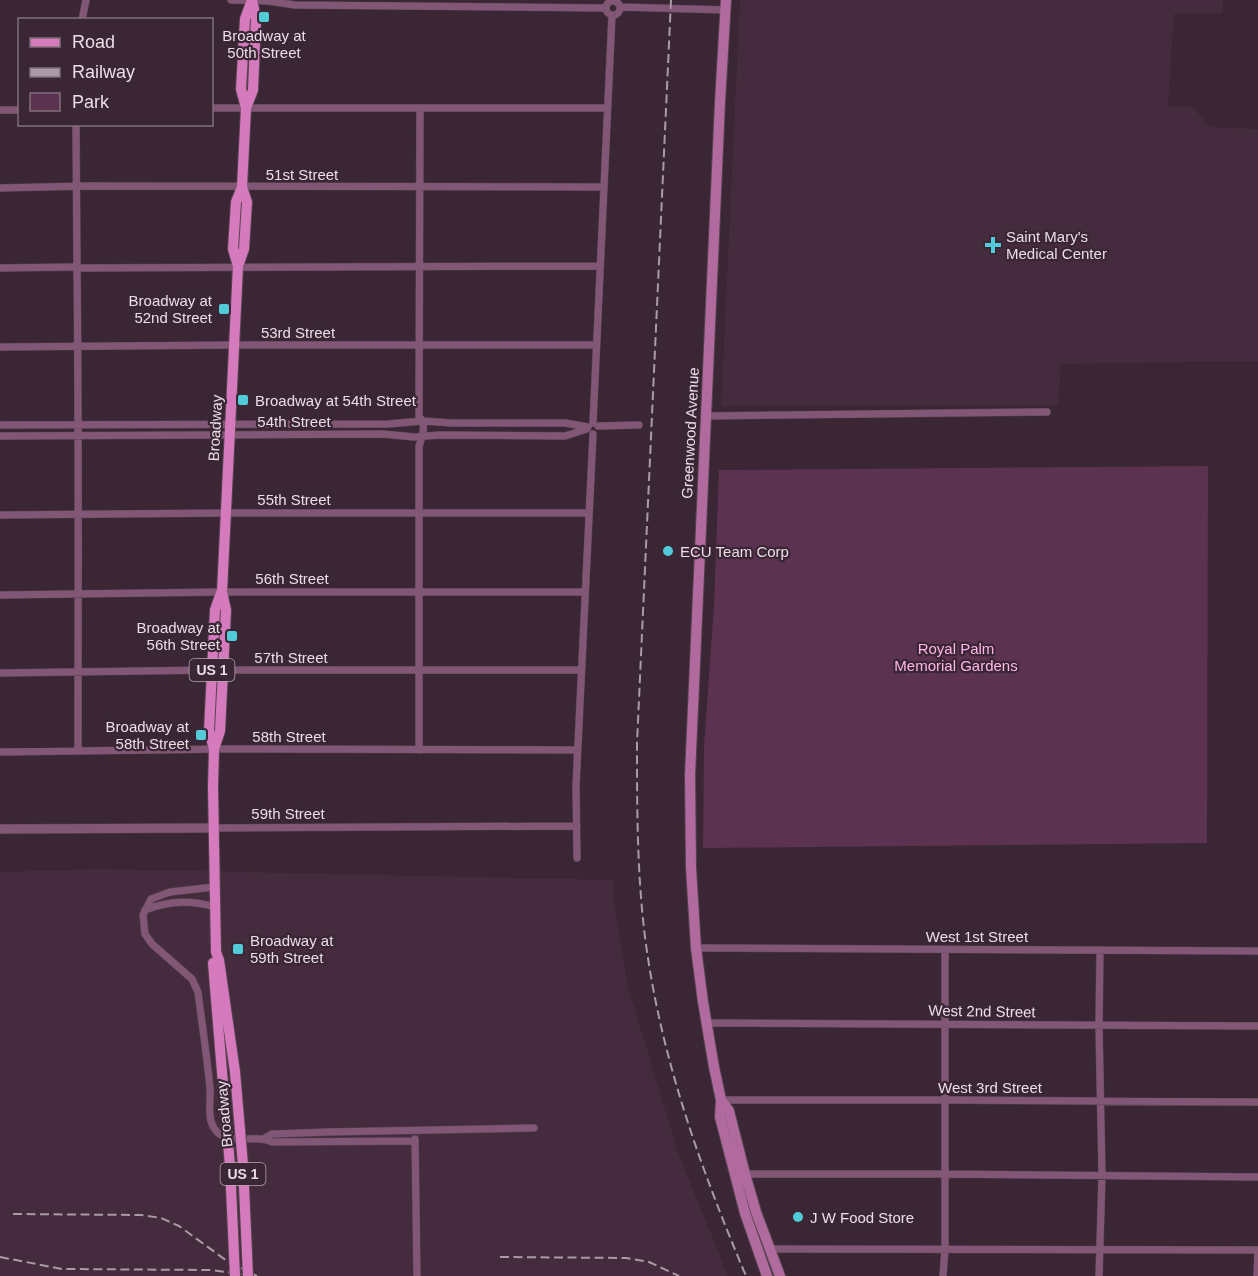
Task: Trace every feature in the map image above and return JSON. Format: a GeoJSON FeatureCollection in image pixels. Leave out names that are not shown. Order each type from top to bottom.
{"type":"FeatureCollection","features":[{"type":"Feature","properties":{"kind":"main road","name":"Broadway"},"geometry":{"type":"LineString","coordinates":[[248,1276],[243,1165],[235,1072],[216,952],[214,749],[208,731],[217,670],[215,610],[222,592],[238,266],[244,249],[247,202],[242,187],[246,108],[241,89],[245,19],[252,0]]}},
{"type":"Feature","properties":{"kind":"main road","name":"Greenwood Avenue"},"geometry":{"type":"LineString","coordinates":[[721,1100],[706,1023],[696,948],[691,868],[690,775],[726,5]]}},
{"type":"Feature","properties":{"kind":"main road","name":"Broadway"},"geometry":{"type":"LineString","coordinates":[[216,952],[213,957],[230,1166],[236,1276]]}},
{"type":"Feature","properties":{"kind":"main road"},"geometry":{"type":"LineString","coordinates":[[721,1100],[729,1112],[745,1174],[780,1276]]}},
{"type":"Feature","properties":{"kind":"main road"},"geometry":{"type":"LineString","coordinates":[[721,1100],[720,1117],[728,1149],[745,1213],[767,1276]]}},
{"type":"Feature","properties":{"kind":"street"},"geometry":{"type":"LineString","coordinates":[[82,18],[86,0]]}},
{"type":"Feature","properties":{"kind":"street"},"geometry":{"type":"LineString","coordinates":[[231,0],[268,1],[295,5],[606,8]]}},
{"type":"Feature","properties":{"kind":"street"},"geometry":{"type":"LineString","coordinates":[[606,8],[609,2],[614,0],[618,2],[620,7],[618,13],[612,15]]}},
{"type":"Feature","properties":{"kind":"street"},"geometry":{"type":"LineString","coordinates":[[620,7],[726,5]]}},
{"type":"Feature","properties":{"kind":"street"},"geometry":{"type":"LineString","coordinates":[[606,8],[607,12],[612,15]]}},
{"type":"Feature","properties":{"kind":"street"},"geometry":{"type":"LineString","coordinates":[[577,858],[577,750],[612,15]]}},
{"type":"Feature","properties":{"kind":"street"},"geometry":{"type":"LineString","coordinates":[[213,108],[607,108]]}},
{"type":"Feature","properties":{"kind":"street"},"geometry":{"type":"LineString","coordinates":[[419,750],[420,108]]}},
{"type":"Feature","properties":{"kind":"street"},"geometry":{"type":"LineString","coordinates":[[0,110],[18,110]]}},
{"type":"Feature","properties":{"kind":"street"},"geometry":{"type":"LineString","coordinates":[[76,126],[79,437],[78,751]]}},
{"type":"Feature","properties":{"kind":"street","name":"51st Street"},"geometry":{"type":"LineString","coordinates":[[0,188],[76,186],[603,187]]}},
{"type":"Feature","properties":{"kind":"street"},"geometry":{"type":"LineString","coordinates":[[0,268],[600,266]]}},
{"type":"Feature","properties":{"kind":"street","name":"53rd Street"},"geometry":{"type":"LineString","coordinates":[[0,347],[596,345]]}},
{"type":"Feature","properties":{"kind":"street"},"geometry":{"type":"LineString","coordinates":[[706,416],[1047,412]]}},
{"type":"Feature","properties":{"kind":"street"},"geometry":{"type":"LineString","coordinates":[[414,437],[419,420]]}},
{"type":"Feature","properties":{"kind":"street","name":"54th Street"},"geometry":{"type":"LineString","coordinates":[[0,436],[79,437],[388,424],[419,420],[452,423],[565,423],[592,428]]}},
{"type":"Feature","properties":{"kind":"street","name":"54th Street"},"geometry":{"type":"LineString","coordinates":[[0,425],[78,424],[383,434],[414,437],[421,440],[439,435],[565,436],[592,428],[639,425]]}},
{"type":"Feature","properties":{"kind":"street","name":"55th Street"},"geometry":{"type":"LineString","coordinates":[[0,515],[588,513]]}},
{"type":"Feature","properties":{"kind":"street","name":"56th Street"},"geometry":{"type":"LineString","coordinates":[[0,595],[222,592],[585,592]]}},
{"type":"Feature","properties":{"kind":"street","name":"57th Street"},"geometry":{"type":"LineString","coordinates":[[0,672],[581,670]]}},
{"type":"Feature","properties":{"kind":"street","name":"58th Street"},"geometry":{"type":"LineString","coordinates":[[0,752],[214,749],[577,750]]}},
{"type":"Feature","properties":{"kind":"street","name":"59th Street"},"geometry":{"type":"LineString","coordinates":[[0,829],[577,826]]}},
{"type":"Feature","properties":{"kind":"street"},"geometry":{"type":"LineString","coordinates":[[214,887],[170,892],[151,899],[143,915],[146,934],[152,945],[192,979],[198,992],[210,1089],[211,1123],[220,1134],[231,1138],[265,1138],[272,1134],[534,1128]]}},
{"type":"Feature","properties":{"kind":"street"},"geometry":{"type":"LineString","coordinates":[[145,910],[154,906],[181,902],[201,903],[214,908]]}},
{"type":"Feature","properties":{"kind":"street","name":"West 1st Street"},"geometry":{"type":"LineString","coordinates":[[696,948],[1258,951]]}},
{"type":"Feature","properties":{"kind":"street"},"geometry":{"type":"LineString","coordinates":[[943,1276],[945,1249],[945,950]]}},
{"type":"Feature","properties":{"kind":"street"},"geometry":{"type":"LineString","coordinates":[[1099,1276],[1102,1175],[1100,951]]}},
{"type":"Feature","properties":{"kind":"street","name":"West 2nd Street"},"geometry":{"type":"LineString","coordinates":[[706,1023],[1258,1026]]}},
{"type":"Feature","properties":{"kind":"street","name":"West 3rd Street"},"geometry":{"type":"LineString","coordinates":[[721,1100],[1258,1101]]}},
{"type":"Feature","properties":{"kind":"street"},"geometry":{"type":"LineString","coordinates":[[415,1130],[417,1276]]}},
{"type":"Feature","properties":{"kind":"street"},"geometry":{"type":"LineString","coordinates":[[265,1138],[272,1142],[415,1141]]}},
{"type":"Feature","properties":{"kind":"street"},"geometry":{"type":"LineString","coordinates":[[745,1174],[1258,1177]]}},
{"type":"Feature","properties":{"kind":"street"},"geometry":{"type":"LineString","coordinates":[[769,1249],[1258,1250],[1257,1276]]}},
{"type":"Feature","properties":{"kind":"shaded area","name":"Saint Mary's Medical Center"},"geometry":{"type":"Polygon","coordinates":[[[740,0],[1223,0],[1223,13],[1174,14],[1168,106],[1193,107],[1210,127],[1258,129],[1258,361],[1061,364],[1058,405],[721,406],[740,0]]]}},
{"type":"Feature","properties":{"kind":"shaded area"},"geometry":{"type":"Polygon","coordinates":[[[98,869],[613,880],[613,894],[628,987],[678,1152],[728,1276],[0,1276],[0,872],[98,869]]]}},
{"type":"Feature","properties":{"kind":"green space","name":"Royal Palm Memorial Gardens"},"geometry":{"type":"Polygon","coordinates":[[[1208,466],[1207,843],[703,848],[704,747],[714,605],[719,470],[1208,466]]]}},
{"type":"Feature","properties":{"kind":"railway"},"geometry":{"type":"LineString","coordinates":[[671,0],[637,743],[640,889],[652,981],[671,1067],[713,1194],[746,1276]]}},
{"type":"Feature","properties":{"kind":"railway"},"geometry":{"type":"LineString","coordinates":[[13,1214],[141,1215],[161,1218],[179,1226],[227,1261],[257,1276]]}},
{"type":"Feature","properties":{"kind":"railway"},"geometry":{"type":"LineString","coordinates":[[0,1257],[62,1269],[210,1270],[243,1274]]}},
{"type":"Feature","properties":{"kind":"railway"},"geometry":{"type":"LineString","coordinates":[[500,1257],[626,1258],[649,1262],[679,1276]]}},
{"type":"Feature","properties":{"kind":"place","name":"Broadway at 50th Street"},"geometry":{"type":"Point","coordinates":[264,17]}},
{"type":"Feature","properties":{"kind":"place","name":"Saint Mary's Medical Center"},"geometry":{"type":"Point","coordinates":[993,245]}},
{"type":"Feature","properties":{"kind":"place","name":"Broadway at 52nd Street"},"geometry":{"type":"Point","coordinates":[224,309]}},
{"type":"Feature","properties":{"kind":"place","name":"Broadway at 54th Street"},"geometry":{"type":"Point","coordinates":[243,400]}},
{"type":"Feature","properties":{"kind":"place","name":"ECU Team Corp"},"geometry":{"type":"Point","coordinates":[668,551]}},
{"type":"Feature","properties":{"kind":"place","name":"Broadway at 56th Street"},"geometry":{"type":"Point","coordinates":[232,636]}},
{"type":"Feature","properties":{"kind":"place","name":"Broadway at 58th Street"},"geometry":{"type":"Point","coordinates":[201,735]}},
{"type":"Feature","properties":{"kind":"place","name":"Broadway at 59th Street"},"geometry":{"type":"Point","coordinates":[238,949]}},
{"type":"Feature","properties":{"kind":"place","name":"J W Food Store"},"geometry":{"type":"Point","coordinates":[798,1217]}}]}
